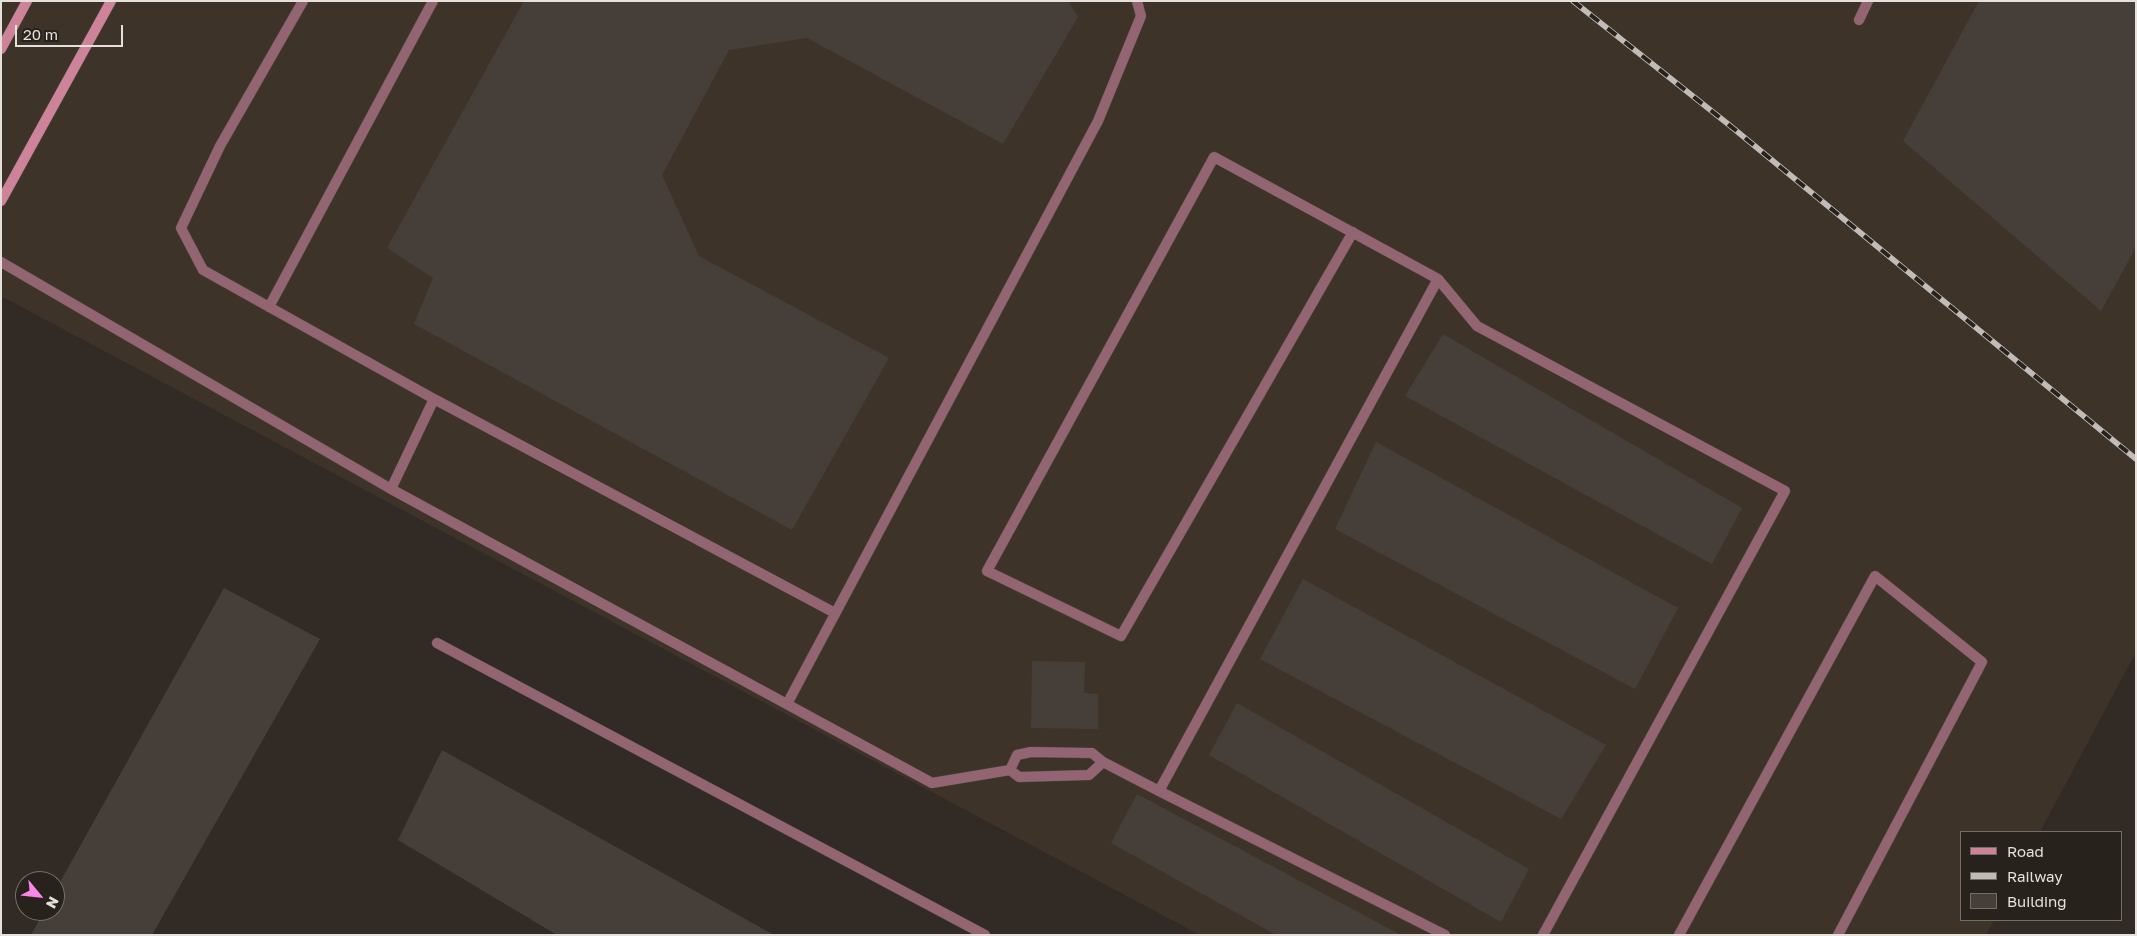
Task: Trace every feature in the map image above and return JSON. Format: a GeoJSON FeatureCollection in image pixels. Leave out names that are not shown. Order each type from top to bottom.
{"type":"FeatureCollection","features":[{"type":"Feature","properties":{"kind":"main road"},"geometry":{"type":"LineString","coordinates":[[1,49],[27,1]]}},
{"type":"Feature","properties":{"kind":"main road"},"geometry":{"type":"LineString","coordinates":[[1,201],[111,1]]}},
{"type":"Feature","properties":{"kind":"lane"},"geometry":{"type":"LineString","coordinates":[[303,1],[220,146],[181,228],[203,270],[434,399],[835,613]]}},
{"type":"Feature","properties":{"kind":"lane"},"geometry":{"type":"LineString","coordinates":[[270,307],[433,1]]}},
{"type":"Feature","properties":{"kind":"lane"},"geometry":{"type":"LineString","coordinates":[[787,704],[1098,122],[1141,16],[1137,1]]}},
{"type":"Feature","properties":{"kind":"lane"},"geometry":{"type":"LineString","coordinates":[[1859,20],[1868,1]]}},
{"type":"Feature","properties":{"kind":"lane"},"geometry":{"type":"LineString","coordinates":[[1353,232],[1121,636],[987,572],[1214,156],[1438,278],[1477,326],[1785,491],[1544,935]]}},
{"type":"Feature","properties":{"kind":"lane"},"geometry":{"type":"LineString","coordinates":[[1,262],[391,489],[932,783],[1010,770],[1019,777],[1089,775],[1103,762]]}},
{"type":"Feature","properties":{"kind":"lane"},"geometry":{"type":"LineString","coordinates":[[1158,791],[1438,278]]}},
{"type":"Feature","properties":{"kind":"lane"},"geometry":{"type":"LineString","coordinates":[[391,489],[434,399]]}},
{"type":"Feature","properties":{"kind":"lane"},"geometry":{"type":"LineString","coordinates":[[1679,935],[1875,576],[1982,662],[1838,935]]}},
{"type":"Feature","properties":{"kind":"lane"},"geometry":{"type":"LineString","coordinates":[[437,643],[985,935]]}},
{"type":"Feature","properties":{"kind":"lane"},"geometry":{"type":"LineString","coordinates":[[1010,770],[1017,755],[1031,752],[1092,753],[1103,762],[1158,791],[1444,935]]}},
{"type":"Feature","properties":{"kind":"shaded area"},"geometry":{"type":"Polygon","coordinates":[[[1,1],[2136,1],[2136,652],[2041,831],[1960,831],[1960,921],[1993,921],[1986,935],[1200,935],[1,296],[1,1]]]}},
{"type":"Feature","properties":{"kind":"building"},"geometry":{"type":"Polygon","coordinates":[[[524,1],[1068,1],[1078,17],[1003,144],[807,38],[729,50],[662,175],[699,256],[889,358],[792,530],[414,324],[433,278],[387,248],[524,1]]]}},
{"type":"Feature","properties":{"kind":"building"},"geometry":{"type":"Polygon","coordinates":[[[1979,1],[2136,1],[2136,247],[2101,311],[1903,141],[1979,1]]]}},
{"type":"Feature","properties":{"kind":"building"},"geometry":{"type":"Polygon","coordinates":[[[1443,334],[1742,508],[1712,564],[1405,396],[1443,334]]]}},
{"type":"Feature","properties":{"kind":"building"},"geometry":{"type":"Polygon","coordinates":[[[1376,442],[1678,608],[1635,689],[1335,529],[1376,442]]]}},
{"type":"Feature","properties":{"kind":"building"},"geometry":{"type":"Polygon","coordinates":[[[1303,579],[1606,745],[1561,819],[1260,659],[1303,579]]]}},
{"type":"Feature","properties":{"kind":"building"},"geometry":{"type":"Polygon","coordinates":[[[224,588],[320,639],[152,935],[31,935],[39,921],[65,921],[65,873],[224,588]]]}},
{"type":"Feature","properties":{"kind":"building"},"geometry":{"type":"Polygon","coordinates":[[[1032,661],[1085,662],[1084,693],[1098,694],[1098,729],[1031,728],[1032,661]]]}},
{"type":"Feature","properties":{"kind":"building"},"geometry":{"type":"Polygon","coordinates":[[[1237,703],[1529,869],[1501,922],[1209,755],[1237,703]]]}},
{"type":"Feature","properties":{"kind":"building"},"geometry":{"type":"Polygon","coordinates":[[[442,750],[774,935],[557,935],[398,840],[442,750]]]}},
{"type":"Feature","properties":{"kind":"building"},"geometry":{"type":"Polygon","coordinates":[[[1137,794],[1401,935],[1276,935],[1111,843],[1137,794]]]}},
{"type":"Feature","properties":{"kind":"railway"},"geometry":{"type":"LineString","coordinates":[[1573,1],[1728,124],[2136,459]]}}]}
